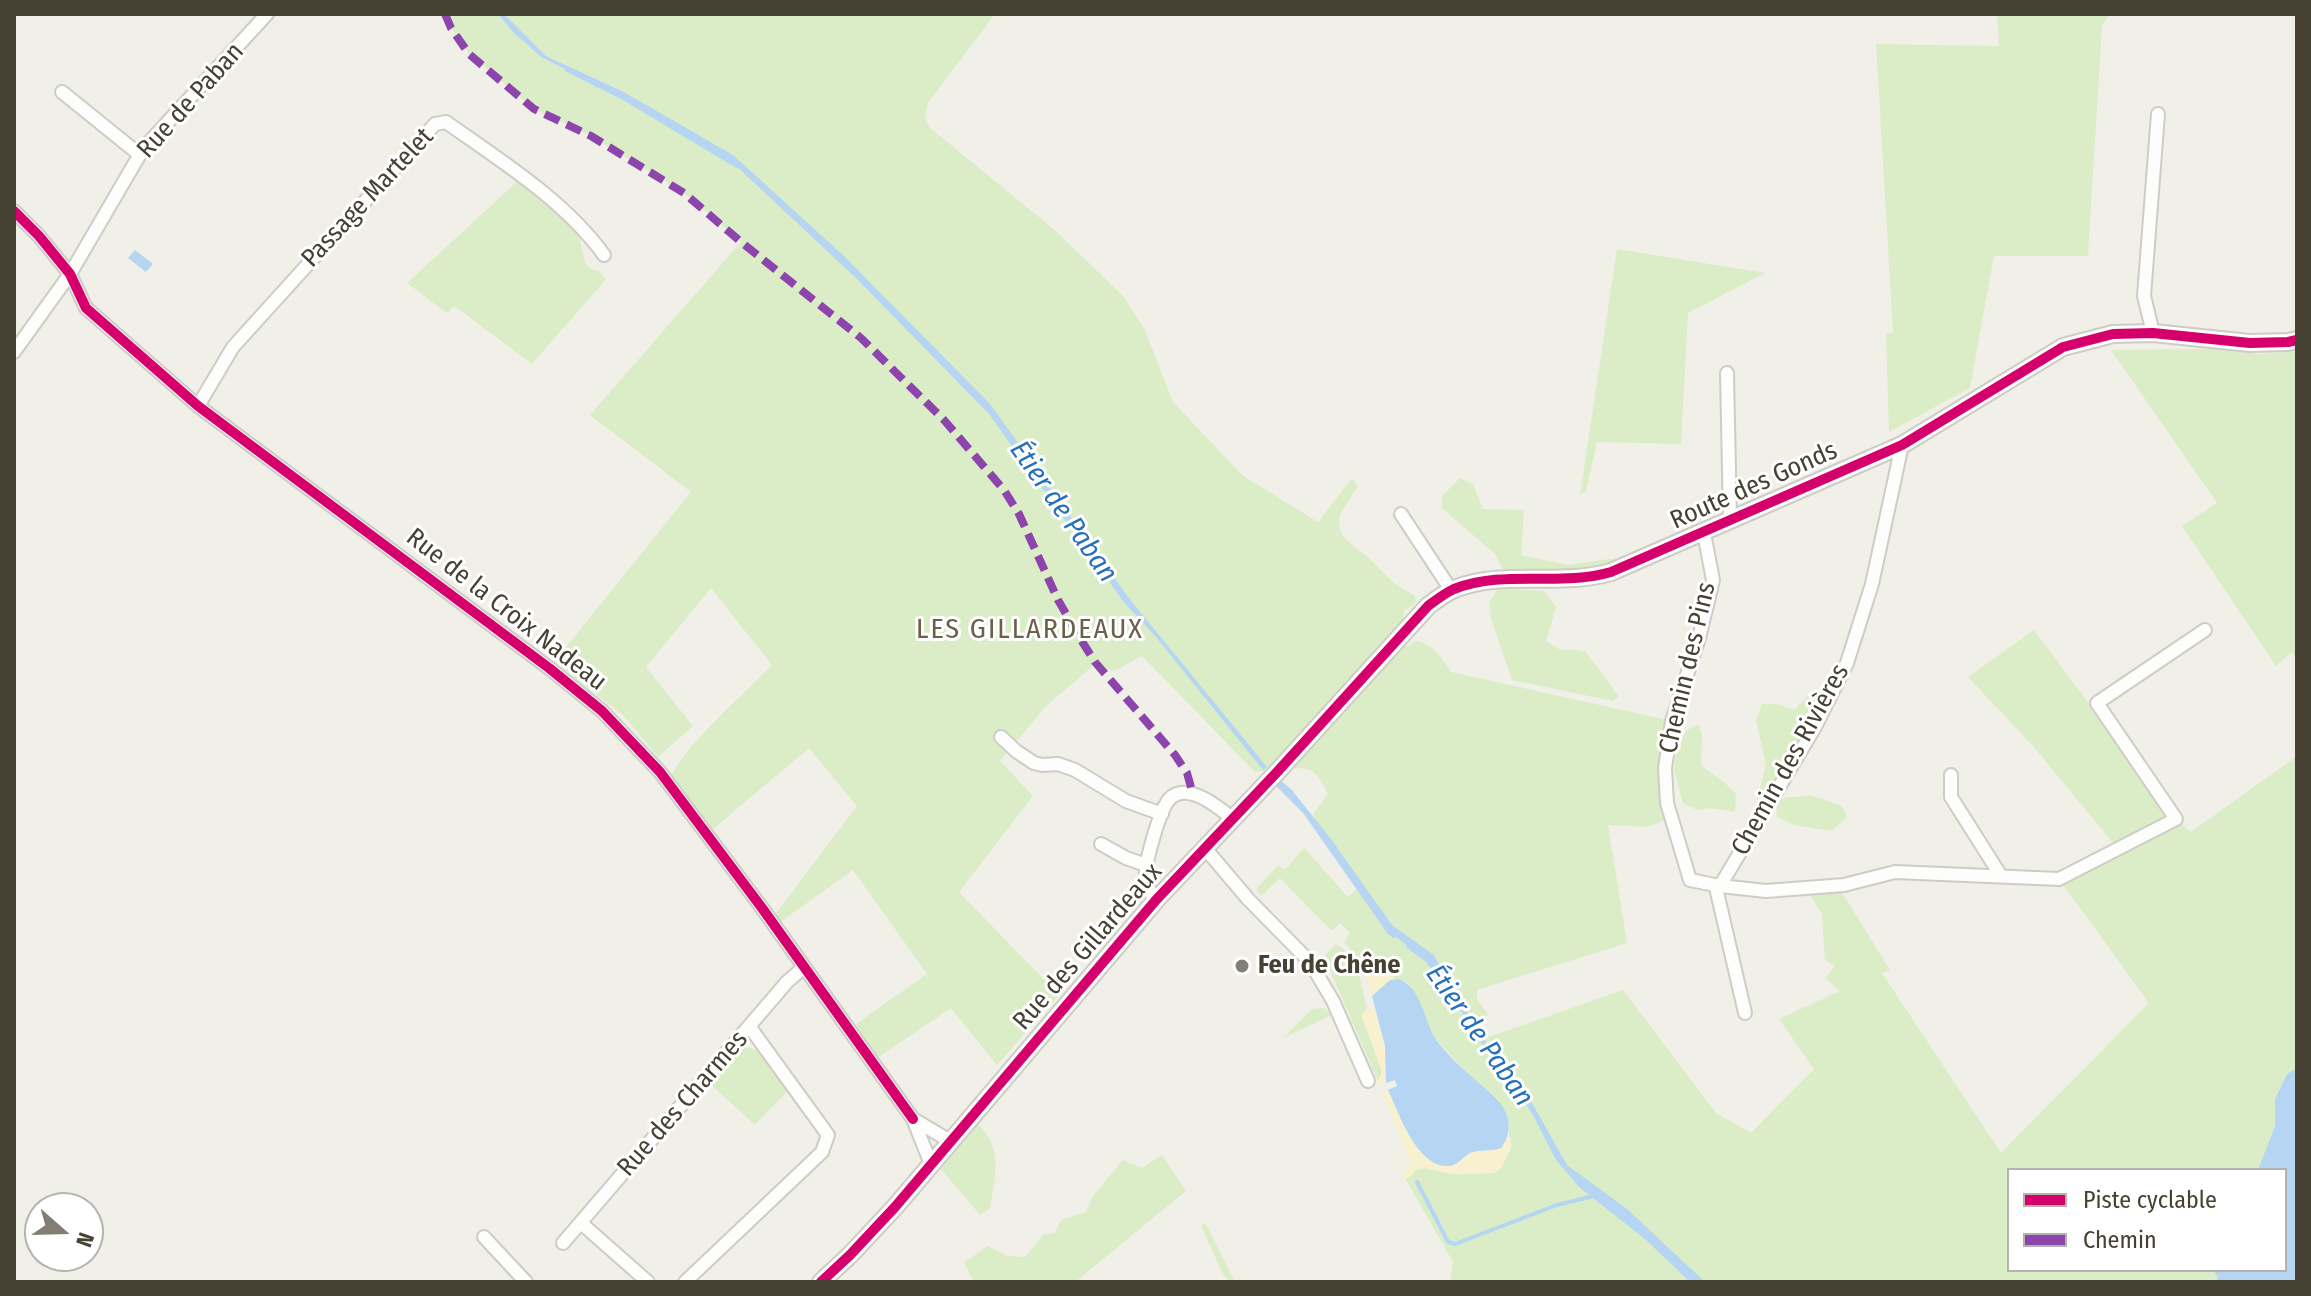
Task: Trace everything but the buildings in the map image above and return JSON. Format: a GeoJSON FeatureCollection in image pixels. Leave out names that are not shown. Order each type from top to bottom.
{"type":"FeatureCollection","features":[{"type":"Feature","properties":{"kind":"street","name":"Rue de Paban"},"geometry":{"type":"LineString","coordinates":[[14,352],[70,274],[140,155],[267,14]]}},
{"type":"Feature","properties":{"kind":"street"},"geometry":{"type":"LineString","coordinates":[[62,92],[140,155]]}},
{"type":"Feature","properties":{"kind":"street"},"geometry":{"type":"LineString","coordinates":[[2153,333],[2144,296],[2158,114]]}},
{"type":"Feature","properties":{"kind":"street","name":"Passage Martelet"},"geometry":{"type":"LineString","coordinates":[[198,406],[233,347],[435,124],[446,122],[519,174],[588,232],[604,255]]}},
{"type":"Feature","properties":{"kind":"street","name":"Rue de la Croix Nadeau"},"geometry":{"type":"LineString","coordinates":[[14,211],[70,274],[86,308],[198,406],[602,711],[660,772],[913,1119]]}},
{"type":"Feature","properties":{"kind":"street","name":"Route des Gonds"},"geometry":{"type":"LineString","coordinates":[[1265,785],[1428,606],[1451,590],[1486,580],[1593,577],[1704,533],[1902,445],[2063,347],[2113,334],[2153,333],[2250,343],[2297,340]]}},
{"type":"Feature","properties":{"kind":"street"},"geometry":{"type":"LineString","coordinates":[[1727,373],[1730,521]]}},
{"type":"Feature","properties":{"kind":"street","name":"Chemin des Rivières"},"geometry":{"type":"LineString","coordinates":[[1720,886],[1815,727],[1847,663],[1872,584],[1902,445]]}},
{"type":"Feature","properties":{"kind":"street"},"geometry":{"type":"LineString","coordinates":[[1401,514],[1451,590]]}},
{"type":"Feature","properties":{"kind":"street","name":"Chemin des Pins"},"geometry":{"type":"LineString","coordinates":[[1704,533],[1713,580],[1699,638],[1672,721],[1665,768],[1667,803],[1690,880],[1720,886]]}},
{"type":"Feature","properties":{"kind":"street"},"geometry":{"type":"LineString","coordinates":[[1745,1013],[1717,892],[1720,886],[1766,891],[1844,885],[1895,872],[2059,879],[2176,819],[2097,703],[2205,630]]}},
{"type":"Feature","properties":{"kind":"street"},"geometry":{"type":"LineString","coordinates":[[1001,737],[1034,763],[1058,764],[1075,770],[1126,801],[1162,814]]}},
{"type":"Feature","properties":{"kind":"street"},"geometry":{"type":"LineString","coordinates":[[1951,775],[1951,797],[2001,876]]}},
{"type":"Feature","properties":{"kind":"street","name":"Rue des Gillardeaux"},"geometry":{"type":"LineString","coordinates":[[821,1282],[850,1255],[931,1164],[1156,900],[1265,785]]}},
{"type":"Feature","properties":{"kind":"street"},"geometry":{"type":"LineString","coordinates":[[1156,900],[1150,894],[1145,876],[1146,865],[1170,799],[1182,793],[1193,794],[1232,818]]}},
{"type":"Feature","properties":{"kind":"street"},"geometry":{"type":"LineString","coordinates":[[1101,844],[1146,865]]}},
{"type":"Feature","properties":{"kind":"street"},"geometry":{"type":"LineString","coordinates":[[1204,847],[1248,899],[1310,962],[1333,1001],[1368,1081]]}},
{"type":"Feature","properties":{"kind":"street","name":"Rue des Charmes"},"geometry":{"type":"LineString","coordinates":[[563,1243],[787,982],[804,967]]}},
{"type":"Feature","properties":{"kind":"street"},"geometry":{"type":"LineString","coordinates":[[685,1282],[822,1152],[828,1135],[749,1026]]}},
{"type":"Feature","properties":{"kind":"street"},"geometry":{"type":"LineString","coordinates":[[913,1119],[950,1141]]}},
{"type":"Feature","properties":{"kind":"street"},"geometry":{"type":"LineString","coordinates":[[913,1119],[931,1164]]}},
{"type":"Feature","properties":{"kind":"street"},"geometry":{"type":"LineString","coordinates":[[581,1223],[648,1282]]}},
{"type":"Feature","properties":{"kind":"street"},"geometry":{"type":"LineString","coordinates":[[484,1237],[526,1282]]}},
{"type":"Feature","properties":{"kind":"green space"},"geometry":{"type":"Polygon","coordinates":[[[445,14],[498,14],[541,57],[625,99],[623,91],[546,56],[503,14],[995,14],[928,103],[925,116],[929,127],[1057,232],[1123,296],[1144,328],[1173,402],[1243,476],[1318,522],[1352,478],[1358,486],[1340,514],[1339,527],[1344,538],[1394,583],[1415,596],[1416,603],[1404,611],[1403,619],[1394,633],[1265,771],[1255,772],[1142,656],[1114,671],[1094,665],[1045,707],[1000,761],[1033,796],[959,892],[1059,995],[997,1065],[951,1008],[877,1058],[856,1024],[927,974],[853,870],[779,923],[774,916],[857,806],[809,748],[712,830],[672,776],[688,750],[772,665],[711,588],[646,667],[693,726],[658,757],[624,716],[554,662],[691,492],[590,415],[741,242],[684,193],[591,136],[534,109],[469,54],[445,14]],[[714,145],[893,307],[836,249],[714,145]]]}},
{"type":"Feature","properties":{"kind":"green space"},"geometry":{"type":"Polygon","coordinates":[[[1997,14],[2109,14],[2102,26],[2088,256],[1994,256],[1970,388],[1889,432],[1886,334],[1893,332],[1876,44],[1999,46],[1997,14]]]}},
{"type":"Feature","properties":{"kind":"green space"},"geometry":{"type":"Polygon","coordinates":[[[520,179],[575,227],[585,263],[606,279],[532,364],[454,306],[447,313],[407,283],[520,179]]]}},
{"type":"Feature","properties":{"kind":"green space"},"geometry":{"type":"Polygon","coordinates":[[[1617,249],[1765,273],[1688,313],[1681,444],[1597,442],[1586,491],[1580,495],[1617,249]]]}},
{"type":"Feature","properties":{"kind":"green space"},"geometry":{"type":"Polygon","coordinates":[[[2210,349],[2260,354],[2297,351],[2297,658],[2291,652],[2276,666],[2182,526],[2217,503],[2111,350],[2210,349]]]}},
{"type":"Feature","properties":{"kind":"green space"},"geometry":{"type":"Polygon","coordinates":[[[1460,478],[1473,484],[1483,509],[1524,510],[1521,555],[1568,565],[1616,558],[1620,567],[1593,577],[1505,573],[1495,554],[1442,508],[1442,496],[1460,478]]]}},
{"type":"Feature","properties":{"kind":"green space"},"geometry":{"type":"Polygon","coordinates":[[[1498,589],[1544,591],[1556,607],[1546,641],[1560,650],[1586,652],[1619,697],[1613,701],[1512,680],[1492,622],[1489,603],[1498,589]]]}},
{"type":"Feature","properties":{"kind":"green space"},"geometry":{"type":"Polygon","coordinates":[[[2034,630],[2175,819],[2191,832],[2297,756],[2297,1068],[2287,1074],[2275,1099],[2275,1126],[2260,1168],[2007,1168],[2007,1272],[2220,1272],[2217,1282],[1450,1282],[1453,1262],[1406,1180],[1416,1170],[1425,1168],[1452,1174],[1494,1173],[1511,1139],[1497,1098],[1470,1076],[1435,1038],[1408,983],[1393,979],[1392,962],[1376,962],[1364,972],[1344,942],[1350,933],[1340,923],[1332,931],[1280,878],[1261,896],[1256,889],[1278,865],[1285,870],[1304,848],[1348,897],[1358,888],[1389,932],[1428,961],[1467,1022],[1483,1039],[1623,990],[1716,1113],[1751,1133],[1814,1069],[1779,1019],[1840,991],[1825,978],[1835,966],[1825,960],[1822,914],[1810,895],[1828,890],[1841,891],[1890,970],[1882,973],[2001,1153],[2149,1003],[2059,879],[2118,849],[2033,746],[1968,677],[2034,630]]]}},
{"type":"Feature","properties":{"kind":"green space"},"geometry":{"type":"Polygon","coordinates":[[[1415,641],[1432,648],[1451,672],[1672,721],[1667,819],[1648,827],[1608,825],[1627,943],[1477,990],[1477,1000],[1489,1015],[1474,1020],[1456,996],[1434,955],[1392,925],[1312,822],[1314,813],[1328,794],[1317,776],[1309,770],[1288,769],[1405,644],[1408,647],[1415,641]]]}},
{"type":"Feature","properties":{"kind":"green space"},"geometry":{"type":"Polygon","coordinates":[[[1807,697],[1817,699],[1821,708],[1763,806],[1756,804],[1766,765],[1756,720],[1762,704],[1779,704],[1794,710],[1807,697]]]}},
{"type":"Feature","properties":{"kind":"green space"},"geometry":{"type":"Polygon","coordinates":[[[1699,725],[1702,735],[1701,766],[1736,794],[1735,812],[1710,808],[1697,810],[1683,803],[1674,770],[1677,747],[1687,730],[1699,725]]]}},
{"type":"Feature","properties":{"kind":"green space"},"geometry":{"type":"Polygon","coordinates":[[[1810,795],[1842,806],[1847,817],[1831,831],[1794,825],[1777,817],[1776,804],[1784,798],[1810,795]]]}},
{"type":"Feature","properties":{"kind":"green space"},"geometry":{"type":"Polygon","coordinates":[[[1335,944],[1349,955],[1361,981],[1367,1010],[1362,1017],[1382,1072],[1378,1081],[1323,958],[1335,944]]]}},
{"type":"Feature","properties":{"kind":"green space"},"geometry":{"type":"Polygon","coordinates":[[[1324,1008],[1332,1015],[1283,1038],[1312,1009],[1324,1008]]]}},
{"type":"Feature","properties":{"kind":"green space"},"geometry":{"type":"Polygon","coordinates":[[[743,1047],[764,1056],[789,1089],[755,1125],[709,1083],[743,1047]]]}},
{"type":"Feature","properties":{"kind":"green space"},"geometry":{"type":"Polygon","coordinates":[[[977,1124],[991,1142],[996,1163],[990,1208],[980,1215],[941,1169],[977,1124]]]}},
{"type":"Feature","properties":{"kind":"green space"},"geometry":{"type":"Polygon","coordinates":[[[1162,1155],[1186,1191],[1075,1282],[974,1282],[964,1262],[988,1246],[1007,1256],[1025,1257],[1043,1235],[1055,1233],[1061,1220],[1086,1212],[1093,1196],[1123,1160],[1142,1168],[1162,1155]]]}},
{"type":"Feature","properties":{"kind":"green space"},"geometry":{"type":"Polygon","coordinates":[[[1203,1223],[1235,1282],[1230,1282],[1222,1272],[1201,1226],[1203,1223]]]}},
{"type":"Feature","properties":{"kind":"sand"},"geometry":{"type":"Polygon","coordinates":[[[1379,960],[1392,962],[1393,979],[1372,996],[1364,972],[1379,960]]]}},
{"type":"Feature","properties":{"kind":"sand"},"geometry":{"type":"Polygon","coordinates":[[[1374,1008],[1385,1046],[1386,1083],[1379,1086],[1382,1071],[1362,1017],[1363,1012],[1374,1008]]]}},
{"type":"Feature","properties":{"kind":"sand"},"geometry":{"type":"Polygon","coordinates":[[[1388,1090],[1412,1140],[1431,1160],[1455,1164],[1470,1153],[1501,1148],[1509,1137],[1512,1145],[1502,1167],[1494,1173],[1452,1174],[1425,1168],[1416,1170],[1406,1180],[1402,1172],[1410,1166],[1410,1161],[1383,1093],[1388,1090]]]}},
{"type":"Feature","properties":{"kind":"water"},"geometry":{"type":"Polygon","coordinates":[[[498,14],[504,14],[546,56],[622,91],[733,155],[844,256],[991,405],[1128,597],[1267,767],[1263,770],[1156,637],[1123,601],[989,414],[855,277],[733,163],[638,106],[541,57],[498,14]]]}},
{"type":"Feature","properties":{"kind":"water"},"geometry":{"type":"Polygon","coordinates":[[[135,250],[153,264],[146,272],[128,258],[135,250]]]}},
{"type":"Feature","properties":{"kind":"water"},"geometry":{"type":"Polygon","coordinates":[[[1281,781],[1331,839],[1392,925],[1434,955],[1494,1058],[1524,1089],[1567,1165],[1627,1209],[1705,1282],[1690,1282],[1645,1239],[1579,1187],[1556,1160],[1533,1115],[1486,1050],[1428,961],[1389,932],[1305,810],[1278,785],[1281,781]]]}},
{"type":"Feature","properties":{"kind":"water"},"geometry":{"type":"Polygon","coordinates":[[[1399,979],[1413,990],[1441,1046],[1503,1107],[1509,1127],[1501,1148],[1470,1153],[1449,1166],[1428,1158],[1411,1137],[1388,1090],[1397,1086],[1395,1080],[1386,1083],[1385,1046],[1372,996],[1390,980],[1399,979]]]}},
{"type":"Feature","properties":{"kind":"water"},"geometry":{"type":"Polygon","coordinates":[[[2297,1068],[2297,1282],[2216,1282],[2218,1277],[2214,1272],[2287,1272],[2287,1168],[2259,1168],[2275,1126],[2275,1099],[2287,1074],[2297,1068]]]}},
{"type":"Feature","properties":{"kind":"waterway","name":"Étier de Paban"},"geometry":{"type":"LineString","coordinates":[[567,70],[625,99],[737,166]]}},
{"type":"Feature","properties":{"kind":"waterway","name":"Étier de Paban"},"geometry":{"type":"LineString","coordinates":[[1275,782],[1305,812],[1394,936]]}},
{"type":"Feature","properties":{"kind":"waterway","name":"Étier de Paban"},"geometry":{"type":"LineString","coordinates":[[1408,946],[1428,961],[1453,1000]]}},
{"type":"Feature","properties":{"kind":"waterway"},"geometry":{"type":"LineString","coordinates":[[1417,1182],[1448,1242],[1455,1244],[1557,1205],[1594,1196]]}},
{"type":"Feature","properties":{"kind":"marked path"},"geometry":{"type":"LineString","coordinates":[[445,14],[469,54],[534,109],[591,136],[684,193],[861,338],[944,420],[1004,490],[1019,514],[1058,600],[1083,643],[1095,662],[1175,755],[1187,773],[1193,794]]}},
{"type":"Feature","properties":{"kind":"cycle path"},"geometry":{"type":"LineString","coordinates":[[14,211],[70,274],[86,308],[198,406],[602,711],[660,772],[913,1119]]}},
{"type":"Feature","properties":{"kind":"cycle path"},"geometry":{"type":"LineString","coordinates":[[821,1282],[895,1207],[1156,900],[1428,606],[1444,595],[1473,583],[1492,580],[1572,578],[1611,572],[1902,445],[2063,347],[2113,334],[2153,333],[2250,343],[2297,340]]}},
{"type":"Feature","properties":{"kind":"place","name":"Feu de Chêne"},"geometry":{"type":"Point","coordinates":[1242,966]}},
{"type":"Feature","properties":{"kind":"district","name":"LES GILLARDEAUX"},"geometry":{"type":"Point","coordinates":[1030,630]}}]}
